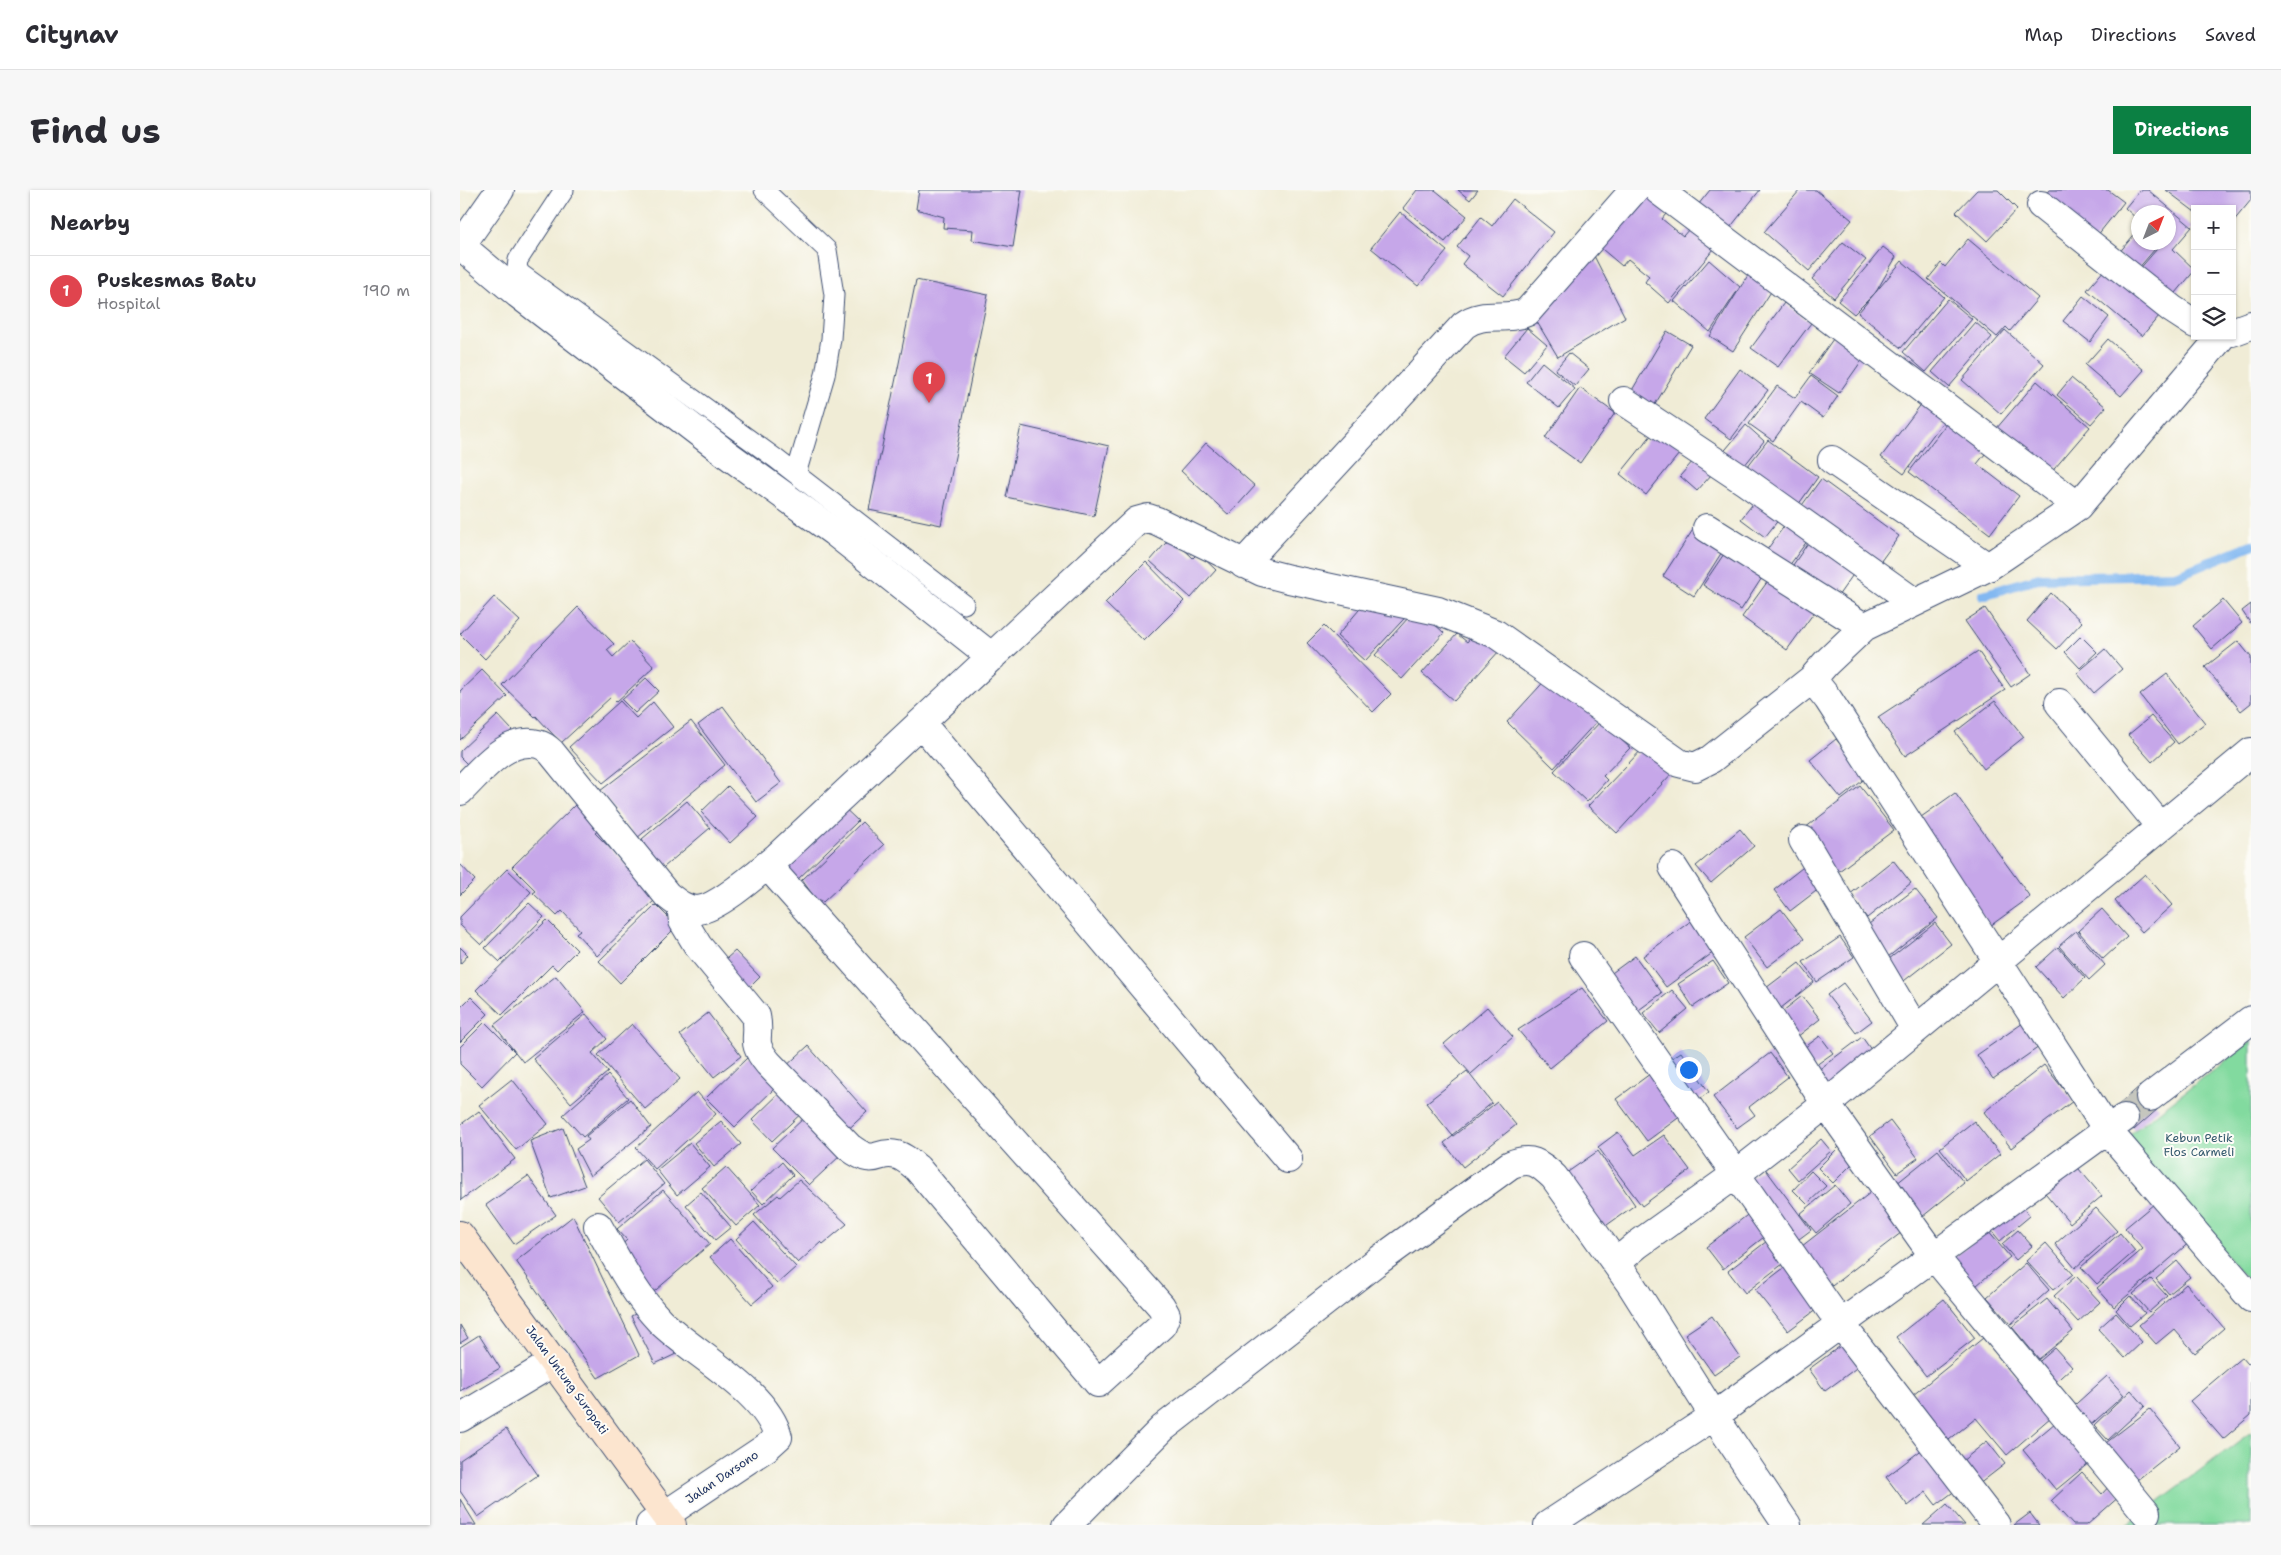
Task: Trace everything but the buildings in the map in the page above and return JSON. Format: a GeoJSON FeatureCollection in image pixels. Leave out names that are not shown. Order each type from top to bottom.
{"type":"FeatureCollection","features":[{"type":"Feature","properties":{"kind":"main road","name":"Jalan Untung Suropati"},"geometry":{"type":"LineString","coordinates":[[460,1235],[554,1362],[663,1522]]}},
{"type":"Feature","properties":{"kind":"street"},"geometry":{"type":"LineString","coordinates":[[500,190],[460,247],[526,300],[728,454],[834,532],[992,656]]}},
{"type":"Feature","properties":{"kind":"street"},"geometry":{"type":"LineString","coordinates":[[1243,564],[1464,325],[1473,318],[1513,316],[1526,312],[1634,190]]}},
{"type":"Feature","properties":{"kind":"street"},"geometry":{"type":"LineString","coordinates":[[1658,190],[2078,506]]}},
{"type":"Feature","properties":{"kind":"street"},"geometry":{"type":"LineString","coordinates":[[2041,205],[2172,309],[2191,321]]}},
{"type":"Feature","properties":{"kind":"street"},"geometry":{"type":"LineString","coordinates":[[2236,331],[2251,325]]}},
{"type":"Feature","properties":{"kind":"street"},"geometry":{"type":"LineString","coordinates":[[460,791],[506,748],[519,744],[538,744],[551,752],[667,895],[681,906],[697,910],[713,906],[767,865],[1137,521],[1148,518],[1158,521],[1243,564],[1289,579],[1438,611],[1488,631],[1679,763],[1695,767],[1711,760],[1812,679],[1826,663],[1864,628],[1988,567],[2078,506],[2219,340]]}},
{"type":"Feature","properties":{"kind":"street"},"geometry":{"type":"LineString","coordinates":[[1624,401],[1746,482],[1914,602]]}},
{"type":"Feature","properties":{"kind":"street"},"geometry":{"type":"LineString","coordinates":[[1832,460],[1988,567]]}},
{"type":"Feature","properties":{"kind":"street"},"geometry":{"type":"LineString","coordinates":[[1707,528],[1864,628]]}},
{"type":"Feature","properties":{"kind":"street"},"geometry":{"type":"LineString","coordinates":[[1812,679],[1828,699],[1998,962],[2116,1125],[2251,1298]]}},
{"type":"Feature","properties":{"kind":"street"},"geometry":{"type":"LineString","coordinates":[[2059,703],[2160,826]]}},
{"type":"Feature","properties":{"kind":"street"},"geometry":{"type":"LineString","coordinates":[[921,723],[1288,1159]]}},
{"type":"Feature","properties":{"kind":"street"},"geometry":{"type":"LineString","coordinates":[[1616,1263],[1637,1245],[1735,1175],[1826,1104],[2251,752]]}},
{"type":"Feature","properties":{"kind":"street"},"geometry":{"type":"LineString","coordinates":[[1802,840],[1915,1029]]}},
{"type":"Feature","properties":{"kind":"street"},"geometry":{"type":"LineString","coordinates":[[681,906],[682,921],[698,946],[756,1016],[758,1027],[755,1041],[759,1052],[768,1063],[850,1148],[862,1157],[874,1159],[886,1154],[897,1155],[917,1168],[1098,1383],[1162,1325],[1166,1316],[1161,1306],[767,865]]}},
{"type":"Feature","properties":{"kind":"street"},"geometry":{"type":"LineString","coordinates":[[1673,867],[1826,1104],[1933,1255],[2146,1513]]}},
{"type":"Feature","properties":{"kind":"street"},"geometry":{"type":"LineString","coordinates":[[1582,956],[1840,1323],[1996,1525]]}},
{"type":"Feature","properties":{"kind":"street"},"geometry":{"type":"LineString","coordinates":[[2150,1097],[2251,1020]]}},
{"type":"Feature","properties":{"kind":"street"},"geometry":{"type":"LineString","coordinates":[[1548,1525],[1714,1416],[1933,1255],[2116,1125]]}},
{"type":"Feature","properties":{"kind":"street"},"geometry":{"type":"LineString","coordinates":[[1067,1525],[1163,1428],[1375,1263],[1510,1165],[1522,1160],[1532,1161],[1554,1177],[1616,1263],[1714,1416],[1787,1525]]}},
{"type":"Feature","properties":{"kind":"street","name":"Jalan Darsono"},"geometry":{"type":"LineString","coordinates":[[598,1226],[636,1293],[685,1344],[731,1377],[754,1399],[775,1424],[778,1437],[663,1522]]}},
{"type":"Feature","properties":{"kind":"street"},"geometry":{"type":"LineString","coordinates":[[460,1418],[554,1362]]}},
{"type":"Feature","properties":{"kind":"lane"},"geometry":{"type":"LineString","coordinates":[[564,190],[518,260],[517,268],[521,274],[796,474],[964,604]]}},
{"type":"Feature","properties":{"kind":"lane"},"geometry":{"type":"LineString","coordinates":[[764,190],[827,250],[834,295],[826,375],[796,474]]}},
{"type":"Feature","properties":{"kind":"green space","name":"Kebun Petik Flos Carmeli"},"geometry":{"type":"Polygon","coordinates":[[[2251,1041],[2251,1285],[2126,1137],[2251,1041]]]}},
{"type":"Feature","properties":{"kind":"green space"},"geometry":{"type":"Polygon","coordinates":[[[2251,1432],[2251,1525],[2127,1525],[2251,1432]]]}},
{"type":"Feature","properties":{"kind":"waterway"},"geometry":{"type":"LineString","coordinates":[[1983,595],[2039,578],[2178,575],[2251,545]]}},
{"type":"Feature","properties":{"kind":"tunnel"},"geometry":{"type":"LineString","coordinates":[[2124,1118],[2150,1097]]}},
{"type":"Feature","properties":{"kind":"place","name":"Puskesmas Batu"},"geometry":{"type":"Point","coordinates":[929,403]}}]}
